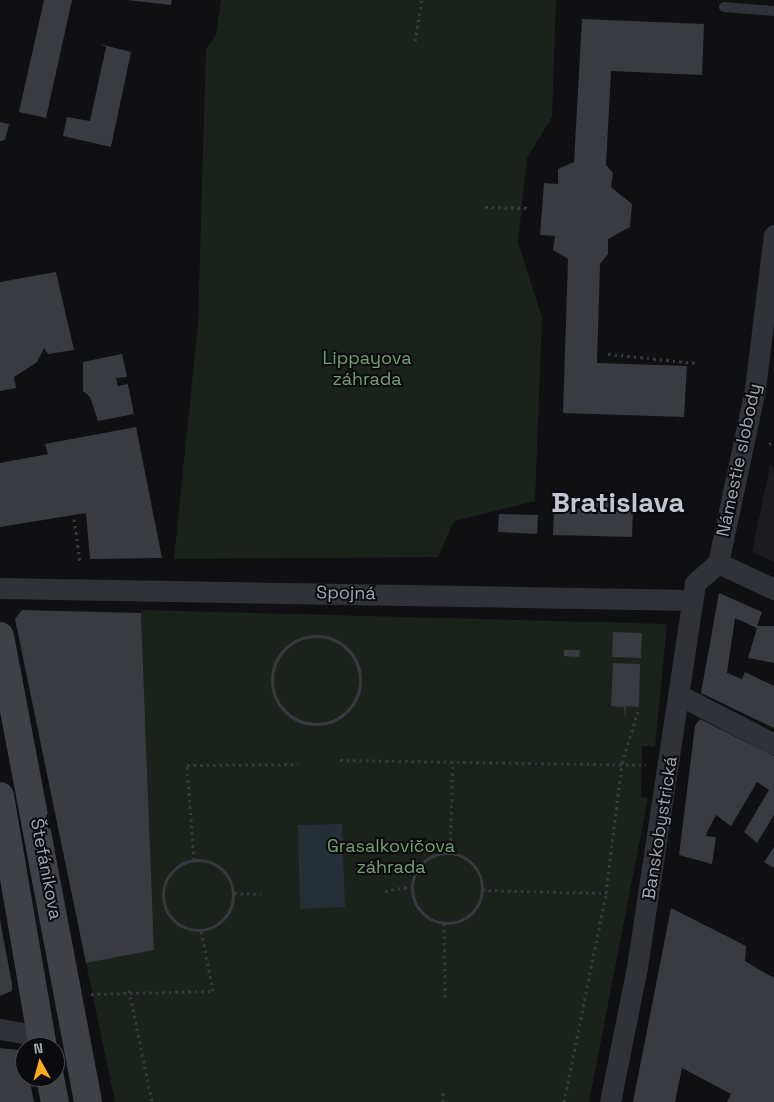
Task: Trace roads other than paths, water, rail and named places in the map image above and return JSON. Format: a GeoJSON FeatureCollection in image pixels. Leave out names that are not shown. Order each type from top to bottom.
{"type":"FeatureCollection","features":[{"type":"Feature","properties":{"kind":"main road","name":"Štefánikova"},"geometry":{"type":"LineString","coordinates":[[0,636],[88,1102]]}},
{"type":"Feature","properties":{"kind":"main road","name":"Štefánikova"},"geometry":{"type":"LineString","coordinates":[[0,796],[41,1037]]}},
{"type":"Feature","properties":{"kind":"main road"},"geometry":{"type":"LineString","coordinates":[[52,1087],[54,1102]]}},
{"type":"Feature","properties":{"kind":"street","name":"Námestie slobody"},"geometry":{"type":"LineString","coordinates":[[718,563],[755,389],[774,235]]}},
{"type":"Feature","properties":{"kind":"street"},"geometry":{"type":"LineString","coordinates":[[718,563],[774,589]]}},
{"type":"Feature","properties":{"kind":"street","name":"Banskobystrická"},"geometry":{"type":"LineString","coordinates":[[610,1102],[637,967],[692,600],[698,577],[718,563]]}},
{"type":"Feature","properties":{"kind":"street","name":"Spojná"},"geometry":{"type":"LineString","coordinates":[[0,588],[692,600]]}},
{"type":"Feature","properties":{"kind":"street"},"geometry":{"type":"LineString","coordinates":[[679,695],[774,744]]}},
{"type":"Feature","properties":{"kind":"street"},"geometry":{"type":"LineString","coordinates":[[0,1029],[26,1037]]}},
{"type":"Feature","properties":{"kind":"lane"},"geometry":{"type":"LineString","coordinates":[[724,7],[774,11]]}},
{"type":"Feature","properties":{"kind":"district","name":"Bratislava"},"geometry":{"type":"Point","coordinates":[618,502]}},
{"type":"Feature","properties":{"kind":"park label","name":"Lippayova záhrada"},"geometry":{"type":"Point","coordinates":[367,369]}},
{"type":"Feature","properties":{"kind":"park label","name":"Grasalkovičova záhrada"},"geometry":{"type":"Point","coordinates":[391,858]}}]}
